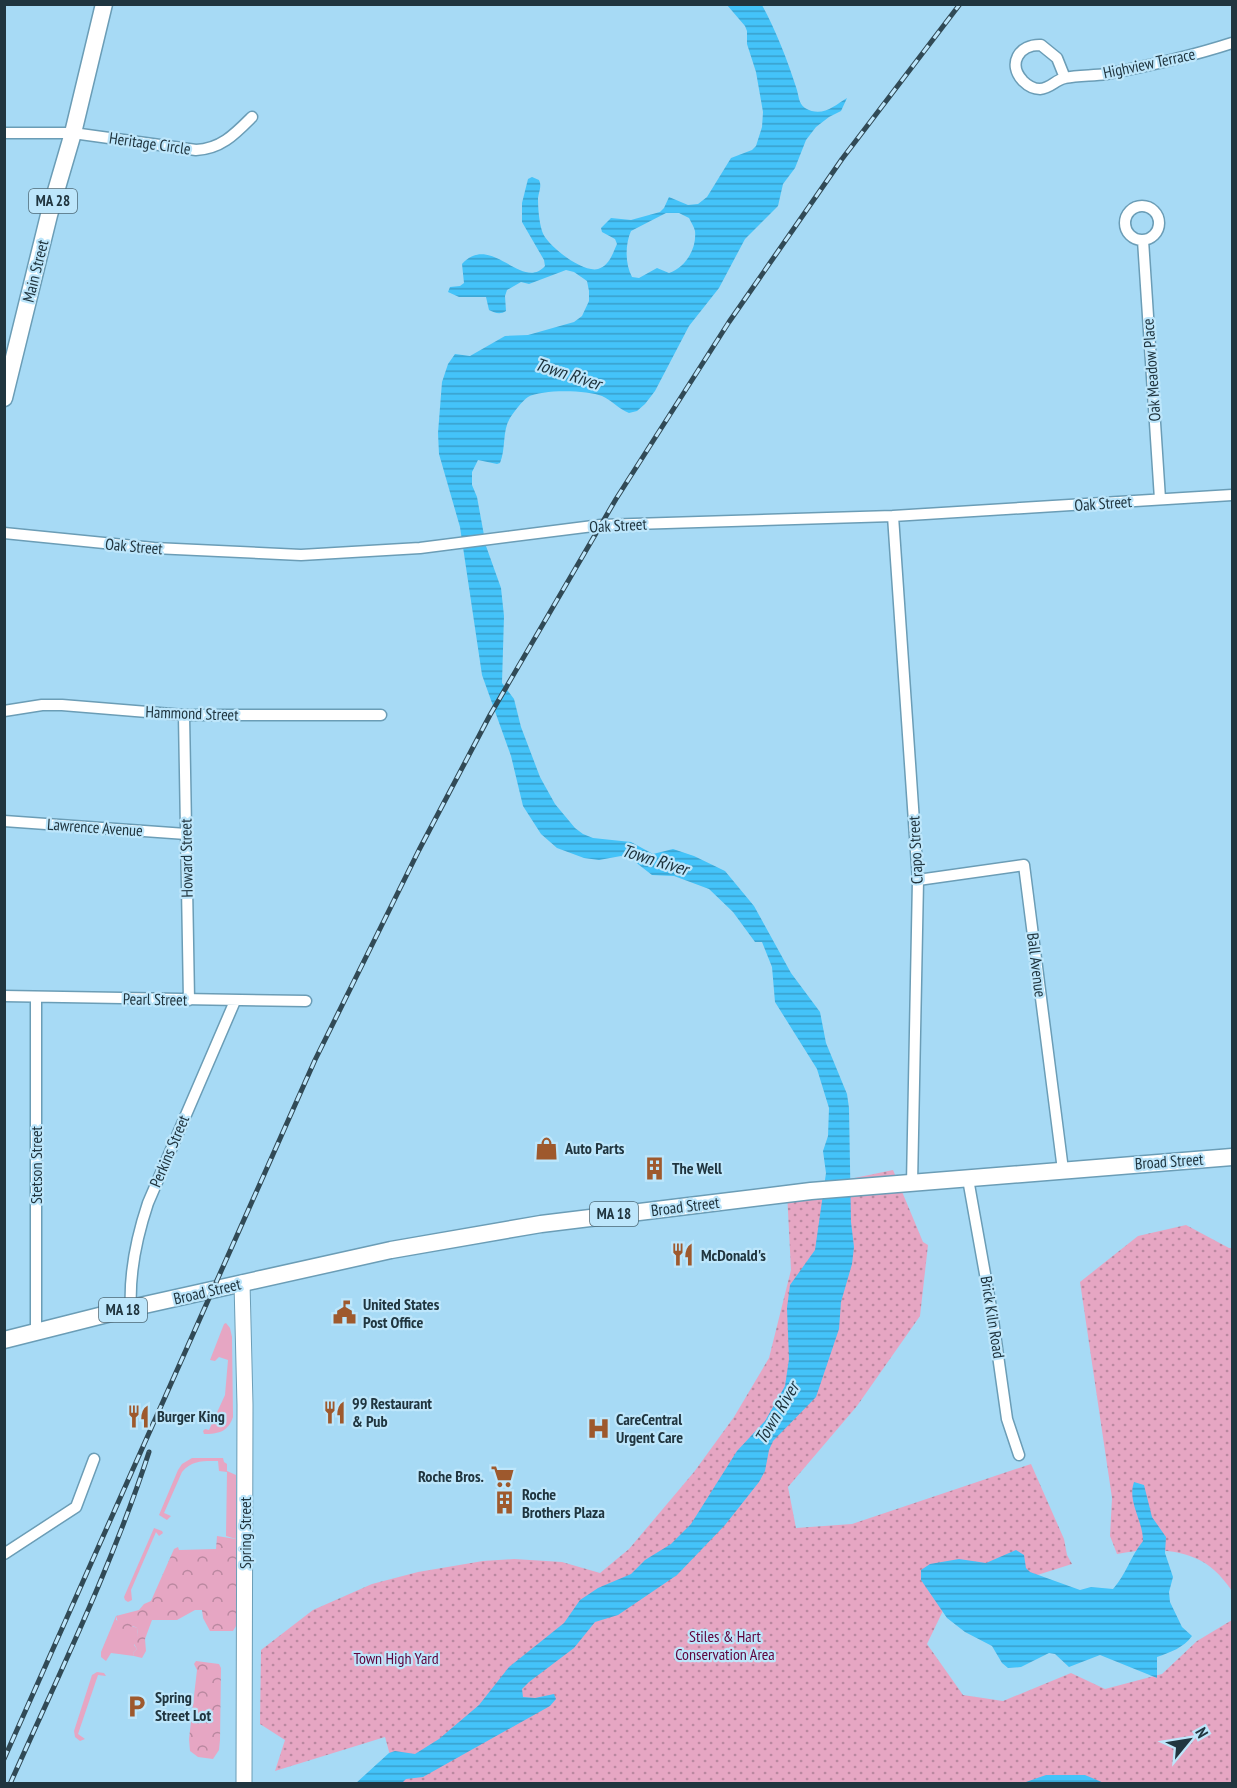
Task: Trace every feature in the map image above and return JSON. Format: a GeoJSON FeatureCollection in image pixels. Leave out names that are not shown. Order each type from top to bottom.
{"type":"FeatureCollection","features":[{"type":"Feature","properties":{"kind":"main road","name":"Main Street"},"geometry":{"type":"LineString","coordinates":[[4,398],[104,4]]}},
{"type":"Feature","properties":{"kind":"main road","name":"Broad Street"},"geometry":{"type":"LineString","coordinates":[[4,1340],[131,1308],[392,1250],[526,1227],[811,1191],[1233,1157]]}},
{"type":"Feature","properties":{"kind":"street","name":"Highview Terrace"},"geometry":{"type":"LineString","coordinates":[[1065,78],[1057,58],[1041,45],[1024,48],[1018,56],[1016,66],[1019,76],[1034,88],[1049,87],[1065,78],[1124,70],[1233,43]]}},
{"type":"Feature","properties":{"kind":"street","name":"Heritage Circle"},"geometry":{"type":"LineString","coordinates":[[4,133],[73,133],[206,150],[226,141],[252,117]]}},
{"type":"Feature","properties":{"kind":"street","name":"Oak Meadow Place"},"geometry":{"type":"LineString","coordinates":[[1143,240],[1160,500]]}},
{"type":"Feature","properties":{"kind":"street","name":"Oak Street"},"geometry":{"type":"LineString","coordinates":[[4,533],[154,548],[301,555],[357,553],[457,543],[601,525],[893,516],[1233,495]]}},
{"type":"Feature","properties":{"kind":"street","name":"Crapo Street"},"geometry":{"type":"LineString","coordinates":[[893,516],[918,880],[912,1184]]}},
{"type":"Feature","properties":{"kind":"street","name":"Hammond Street"},"geometry":{"type":"LineString","coordinates":[[4,711],[42,705],[62,705],[184,715],[381,715]]}},
{"type":"Feature","properties":{"kind":"street","name":"Howard Street"},"geometry":{"type":"LineString","coordinates":[[184,715],[189,1000]]}},
{"type":"Feature","properties":{"kind":"street","name":"Lawrence Avenue"},"geometry":{"type":"LineString","coordinates":[[4,821],[186,834]]}},
{"type":"Feature","properties":{"kind":"street","name":"Ball Avenue"},"geometry":{"type":"LineString","coordinates":[[918,880],[1024,866],[1063,1170]]}},
{"type":"Feature","properties":{"kind":"street","name":"Pearl Street"},"geometry":{"type":"LineString","coordinates":[[4,996],[306,1001]]}},
{"type":"Feature","properties":{"kind":"street","name":"Stetson Street"},"geometry":{"type":"LineString","coordinates":[[36,998],[36,1332]]}},
{"type":"Feature","properties":{"kind":"street","name":"Perkins Street"},"geometry":{"type":"LineString","coordinates":[[131,1308],[135,1257],[148,1203],[235,1001]]}},
{"type":"Feature","properties":{"kind":"street","name":"Brick Kiln Road"},"geometry":{"type":"LineString","coordinates":[[968,1179],[992,1312],[1007,1419],[1019,1455]]}},
{"type":"Feature","properties":{"kind":"street","name":"Spring Street"},"geometry":{"type":"LineString","coordinates":[[242,1283],[245,1343],[244,1784]]}},
{"type":"Feature","properties":{"kind":"street"},"geometry":{"type":"LineString","coordinates":[[4,1554],[76,1507],[94,1459]]}},
{"type":"Feature","properties":{"kind":"green space","name":"Stiles & Hart Conservation Area"},"geometry":{"type":"Polygon","coordinates":[[[893,1170],[923,1242],[928,1245],[920,1316],[857,1406],[788,1487],[796,1528],[852,1524],[1031,1464],[1064,1539],[1067,1555],[1072,1564],[1006,1585],[951,1594],[927,1644],[963,1695],[1003,1701],[1071,1673],[1105,1689],[1162,1674],[1197,1641],[1232,1620],[1232,1783],[396,1783],[385,1737],[275,1771],[285,1740],[260,1724],[261,1650],[313,1610],[372,1584],[418,1572],[483,1561],[514,1559],[562,1562],[600,1573],[629,1549],[694,1472],[734,1417],[769,1358],[791,1270],[787,1192],[893,1170]]]}},
{"type":"Feature","properties":{"kind":"green space"},"geometry":{"type":"Polygon","coordinates":[[[1186,1225],[1232,1248],[1232,1591],[1221,1577],[1204,1562],[1167,1551],[1117,1554],[1110,1536],[1112,1498],[1080,1282],[1138,1236],[1186,1225]]]}},
{"type":"Feature","properties":{"kind":"green space"},"geometry":{"type":"Polygon","coordinates":[[[226,1323],[232,1337],[233,1417],[222,1431],[204,1434],[205,1429],[209,1430],[225,1395],[228,1360],[219,1357],[215,1361],[210,1360],[226,1323]]]}},
{"type":"Feature","properties":{"kind":"green space"},"geometry":{"type":"Polygon","coordinates":[[[192,1458],[223,1458],[227,1464],[227,1471],[236,1475],[236,1539],[226,1536],[227,1472],[219,1471],[218,1461],[198,1462],[186,1468],[182,1472],[164,1513],[171,1516],[167,1520],[159,1515],[178,1470],[182,1464],[192,1458]]]}},
{"type":"Feature","properties":{"kind":"green space"},"geometry":{"type":"Polygon","coordinates":[[[154,1528],[163,1533],[159,1536],[156,1532],[131,1590],[132,1600],[128,1602],[124,1597],[154,1528]]]}},
{"type":"Feature","properties":{"kind":"green space"},"geometry":{"type":"Polygon","coordinates":[[[217,1536],[236,1539],[236,1626],[233,1631],[210,1631],[203,1618],[202,1610],[195,1610],[177,1620],[152,1620],[145,1639],[146,1651],[142,1658],[134,1656],[133,1653],[137,1649],[133,1642],[138,1635],[137,1628],[133,1626],[123,1629],[119,1626],[116,1616],[139,1610],[151,1601],[174,1549],[178,1547],[179,1550],[216,1549],[217,1536]]]}},
{"type":"Feature","properties":{"kind":"green space"},"geometry":{"type":"Polygon","coordinates":[[[116,1616],[116,1620],[137,1628],[138,1635],[134,1645],[137,1649],[133,1653],[134,1656],[111,1653],[106,1661],[101,1657],[101,1652],[116,1616]]]}},
{"type":"Feature","properties":{"kind":"green space"},"geometry":{"type":"Polygon","coordinates":[[[196,1661],[219,1664],[221,1668],[220,1740],[219,1750],[213,1759],[198,1757],[190,1751],[196,1661]]]}},
{"type":"Feature","properties":{"kind":"green space"},"geometry":{"type":"Polygon","coordinates":[[[97,1672],[104,1673],[106,1676],[98,1675],[78,1734],[85,1739],[80,1741],[75,1737],[74,1731],[92,1675],[97,1672]]]}},
{"type":"Feature","properties":{"kind":"water","name":"Town River"},"geometry":{"type":"Polygon","coordinates":[[[727,5],[762,5],[781,45],[803,106],[817,112],[832,107],[847,98],[841,111],[816,127],[806,140],[795,168],[783,184],[778,206],[745,239],[719,288],[689,326],[655,391],[645,404],[637,411],[629,413],[602,396],[586,392],[565,391],[535,394],[528,397],[510,418],[500,463],[478,460],[472,472],[472,485],[477,497],[486,546],[501,588],[504,616],[502,683],[514,699],[521,727],[540,777],[555,804],[575,828],[593,838],[631,842],[653,854],[673,849],[725,871],[754,906],[791,973],[820,1012],[826,1043],[847,1094],[849,1108],[851,1222],[854,1247],[852,1264],[841,1302],[839,1329],[816,1397],[773,1441],[765,1471],[759,1482],[725,1525],[677,1575],[618,1615],[595,1622],[574,1648],[522,1689],[523,1697],[535,1698],[554,1694],[556,1699],[550,1706],[423,1777],[406,1779],[402,1783],[355,1784],[389,1753],[395,1751],[415,1754],[439,1739],[479,1705],[509,1667],[564,1623],[580,1600],[598,1588],[631,1574],[645,1560],[671,1544],[691,1524],[737,1451],[765,1421],[785,1386],[789,1359],[787,1308],[790,1285],[815,1250],[826,1173],[823,1151],[828,1136],[829,1108],[817,1069],[775,1002],[772,967],[762,942],[755,942],[733,912],[709,889],[674,876],[652,875],[634,861],[621,856],[599,860],[584,858],[557,848],[541,834],[523,806],[511,756],[482,675],[460,527],[439,454],[438,433],[442,382],[448,364],[455,354],[470,356],[505,336],[528,335],[574,322],[582,316],[589,301],[587,281],[574,272],[566,270],[529,284],[521,282],[507,290],[506,311],[495,313],[489,310],[486,297],[459,297],[448,292],[450,287],[464,283],[462,264],[473,256],[484,254],[526,272],[536,272],[545,266],[544,260],[522,222],[522,203],[528,179],[532,177],[540,182],[538,210],[545,237],[565,257],[591,269],[598,269],[605,265],[617,244],[615,239],[602,232],[601,228],[611,218],[631,220],[660,212],[669,197],[688,205],[698,204],[707,197],[731,158],[752,150],[756,146],[762,127],[763,112],[745,26],[727,5]],[[666,213],[631,231],[627,254],[632,277],[639,278],[657,268],[669,273],[680,267],[689,257],[694,244],[695,231],[689,218],[679,213],[666,213]]]}},
{"type":"Feature","properties":{"kind":"water"},"geometry":{"type":"Polygon","coordinates":[[[1134,1482],[1144,1485],[1152,1517],[1166,1537],[1165,1553],[1173,1577],[1169,1592],[1170,1602],[1182,1627],[1192,1636],[1181,1647],[1157,1657],[1157,1678],[1100,1655],[1069,1667],[1055,1654],[1049,1653],[1021,1667],[1008,1668],[1002,1663],[992,1646],[965,1632],[947,1618],[921,1580],[921,1570],[930,1564],[959,1559],[986,1563],[1016,1550],[1024,1555],[1026,1568],[1030,1572],[1080,1590],[1091,1587],[1113,1589],[1143,1541],[1132,1497],[1134,1482]]]}},
{"type":"Feature","properties":{"kind":"water"},"geometry":{"type":"Polygon","coordinates":[[[1046,1775],[1085,1775],[1104,1783],[1023,1783],[1046,1775]]]}},
{"type":"Feature","properties":{"kind":"railway"},"geometry":{"type":"LineString","coordinates":[[4,1759],[315,1060],[419,850],[490,715],[616,499],[729,322],[842,159],[960,4]]}},
{"type":"Feature","properties":{"kind":"railway"},"geometry":{"type":"LineString","coordinates":[[10,1784],[102,1578],[149,1452]]}},
{"type":"Feature","properties":{"kind":"place","name":"Auto Parts"},"geometry":{"type":"Point","coordinates":[547,1148]}},
{"type":"Feature","properties":{"kind":"place","name":"The Well"},"geometry":{"type":"Point","coordinates":[654,1168]}},
{"type":"Feature","properties":{"kind":"place","name":"McDonald's"},"geometry":{"type":"Point","coordinates":[683,1255]}},
{"type":"Feature","properties":{"kind":"place","name":"United States Post Office"},"geometry":{"type":"Point","coordinates":[345,1313]}},
{"type":"Feature","properties":{"kind":"place","name":"99 Restaurant & Pub"},"geometry":{"type":"Point","coordinates":[334,1412]}},
{"type":"Feature","properties":{"kind":"place","name":"Burger King"},"geometry":{"type":"Point","coordinates":[139,1416]}},
{"type":"Feature","properties":{"kind":"place","name":"CareCentral Urgent Care"},"geometry":{"type":"Point","coordinates":[598,1428]}},
{"type":"Feature","properties":{"kind":"place","name":"Roche Bros."},"geometry":{"type":"Point","coordinates":[502,1476]}},
{"type":"Feature","properties":{"kind":"place","name":"Roche Brothers Plaza"},"geometry":{"type":"Point","coordinates":[504,1503]}},
{"type":"Feature","properties":{"kind":"place","name":"Spring Street Lot"},"geometry":{"type":"Point","coordinates":[137,1706]}},
{"type":"Feature","properties":{"kind":"park label","name":"Town High Yard"},"geometry":{"type":"Point","coordinates":[396,1658]}}]}
